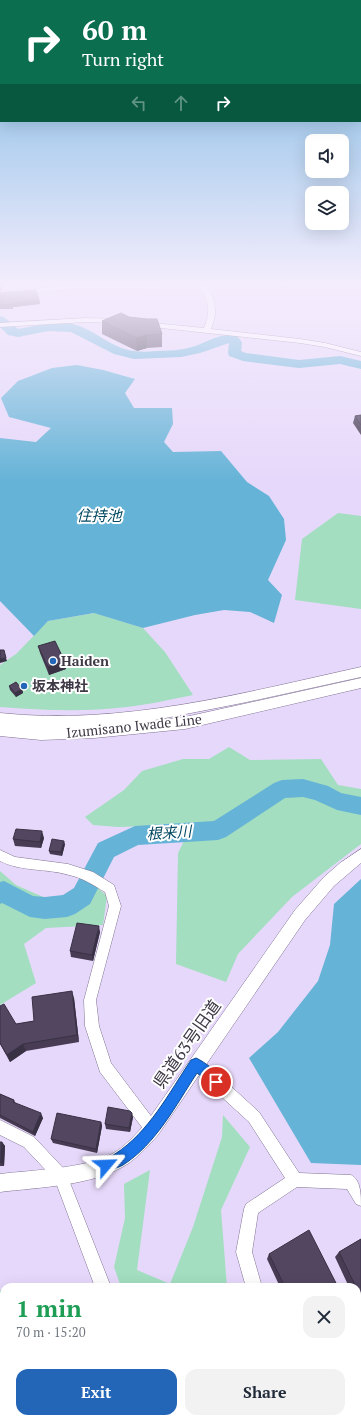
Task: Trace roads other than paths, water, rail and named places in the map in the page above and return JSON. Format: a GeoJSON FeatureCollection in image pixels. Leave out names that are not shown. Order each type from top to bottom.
{"type":"FeatureCollection","features":[{"type":"Feature","properties":{"kind":"main road","name":"Izumisano Iwade Line"},"geometry":{"type":"LineString","coordinates":[[0,718],[67,723],[137,718],[297,687],[361,672]]}},
{"type":"Feature","properties":{"kind":"main road","name":"Izumisano Iwade Line"},"geometry":{"type":"LineString","coordinates":[[0,730],[41,734],[94,732],[185,723],[361,683]]}},
{"type":"Feature","properties":{"kind":"street"},"geometry":{"type":"LineString","coordinates":[[339,348],[361,354]]}},
{"type":"Feature","properties":{"kind":"street"},"geometry":{"type":"LineString","coordinates":[[0,855],[13,862],[68,868],[89,876],[110,889],[115,906],[90,1000],[92,1026],[105,1067],[152,1129]]}},
{"type":"Feature","properties":{"kind":"street","name":"県道63号旧道"},"geometry":{"type":"LineString","coordinates":[[0,1183],[93,1169],[118,1160],[136,1146],[152,1129],[287,934],[323,888],[347,864],[361,855]]}},
{"type":"Feature","properties":{"kind":"street"},"geometry":{"type":"LineString","coordinates":[[196,1064],[254,1117],[295,1180]]}},
{"type":"Feature","properties":{"kind":"street"},"geometry":{"type":"LineString","coordinates":[[0,1127],[29,1142],[60,1175],[101,1283]]}},
{"type":"Feature","properties":{"kind":"street"},"geometry":{"type":"LineString","coordinates":[[253,1283],[244,1252],[251,1209],[295,1180],[351,1182],[361,1199]]}},
{"type":"Feature","properties":{"kind":"water","name":"住持池"},"geometry":{"type":"Polygon","coordinates":[[[77,365],[103,370],[135,379],[125,393],[134,408],[172,408],[173,424],[164,442],[173,452],[221,451],[247,482],[269,496],[284,519],[286,540],[268,580],[282,595],[274,623],[250,612],[224,610],[195,615],[143,628],[94,613],[48,621],[34,636],[0,601],[0,438],[36,442],[51,428],[9,417],[1,398],[18,381],[52,368],[77,365]]]}},
{"type":"Feature","properties":{"kind":"water"},"geometry":{"type":"Polygon","coordinates":[[[361,879],[361,1165],[311,1163],[249,1058],[278,1032],[318,981],[330,945],[334,904],[361,879]]]}},
{"type":"Feature","properties":{"kind":"waterway"},"geometry":{"type":"LineString","coordinates":[[113,348],[126,354],[134,355],[173,354],[201,348]]}},
{"type":"Feature","properties":{"kind":"waterway"},"geometry":{"type":"LineString","coordinates":[[235,348],[234,353],[243,357],[299,364],[340,360],[361,365]]}},
{"type":"Feature","properties":{"kind":"waterway","name":"根来川"},"geometry":{"type":"LineString","coordinates":[[0,893],[4,892],[30,906],[45,908],[67,906],[82,896],[106,850],[135,836],[218,830],[261,801],[282,789],[303,788],[320,792],[337,801],[361,806]]}},
{"type":"Feature","properties":{"kind":"place","name":"Haiden"},"geometry":{"type":"Point","coordinates":[53,661]}},
{"type":"Feature","properties":{"kind":"place","name":"坂本神社"},"geometry":{"type":"Point","coordinates":[24,686]}}]}
